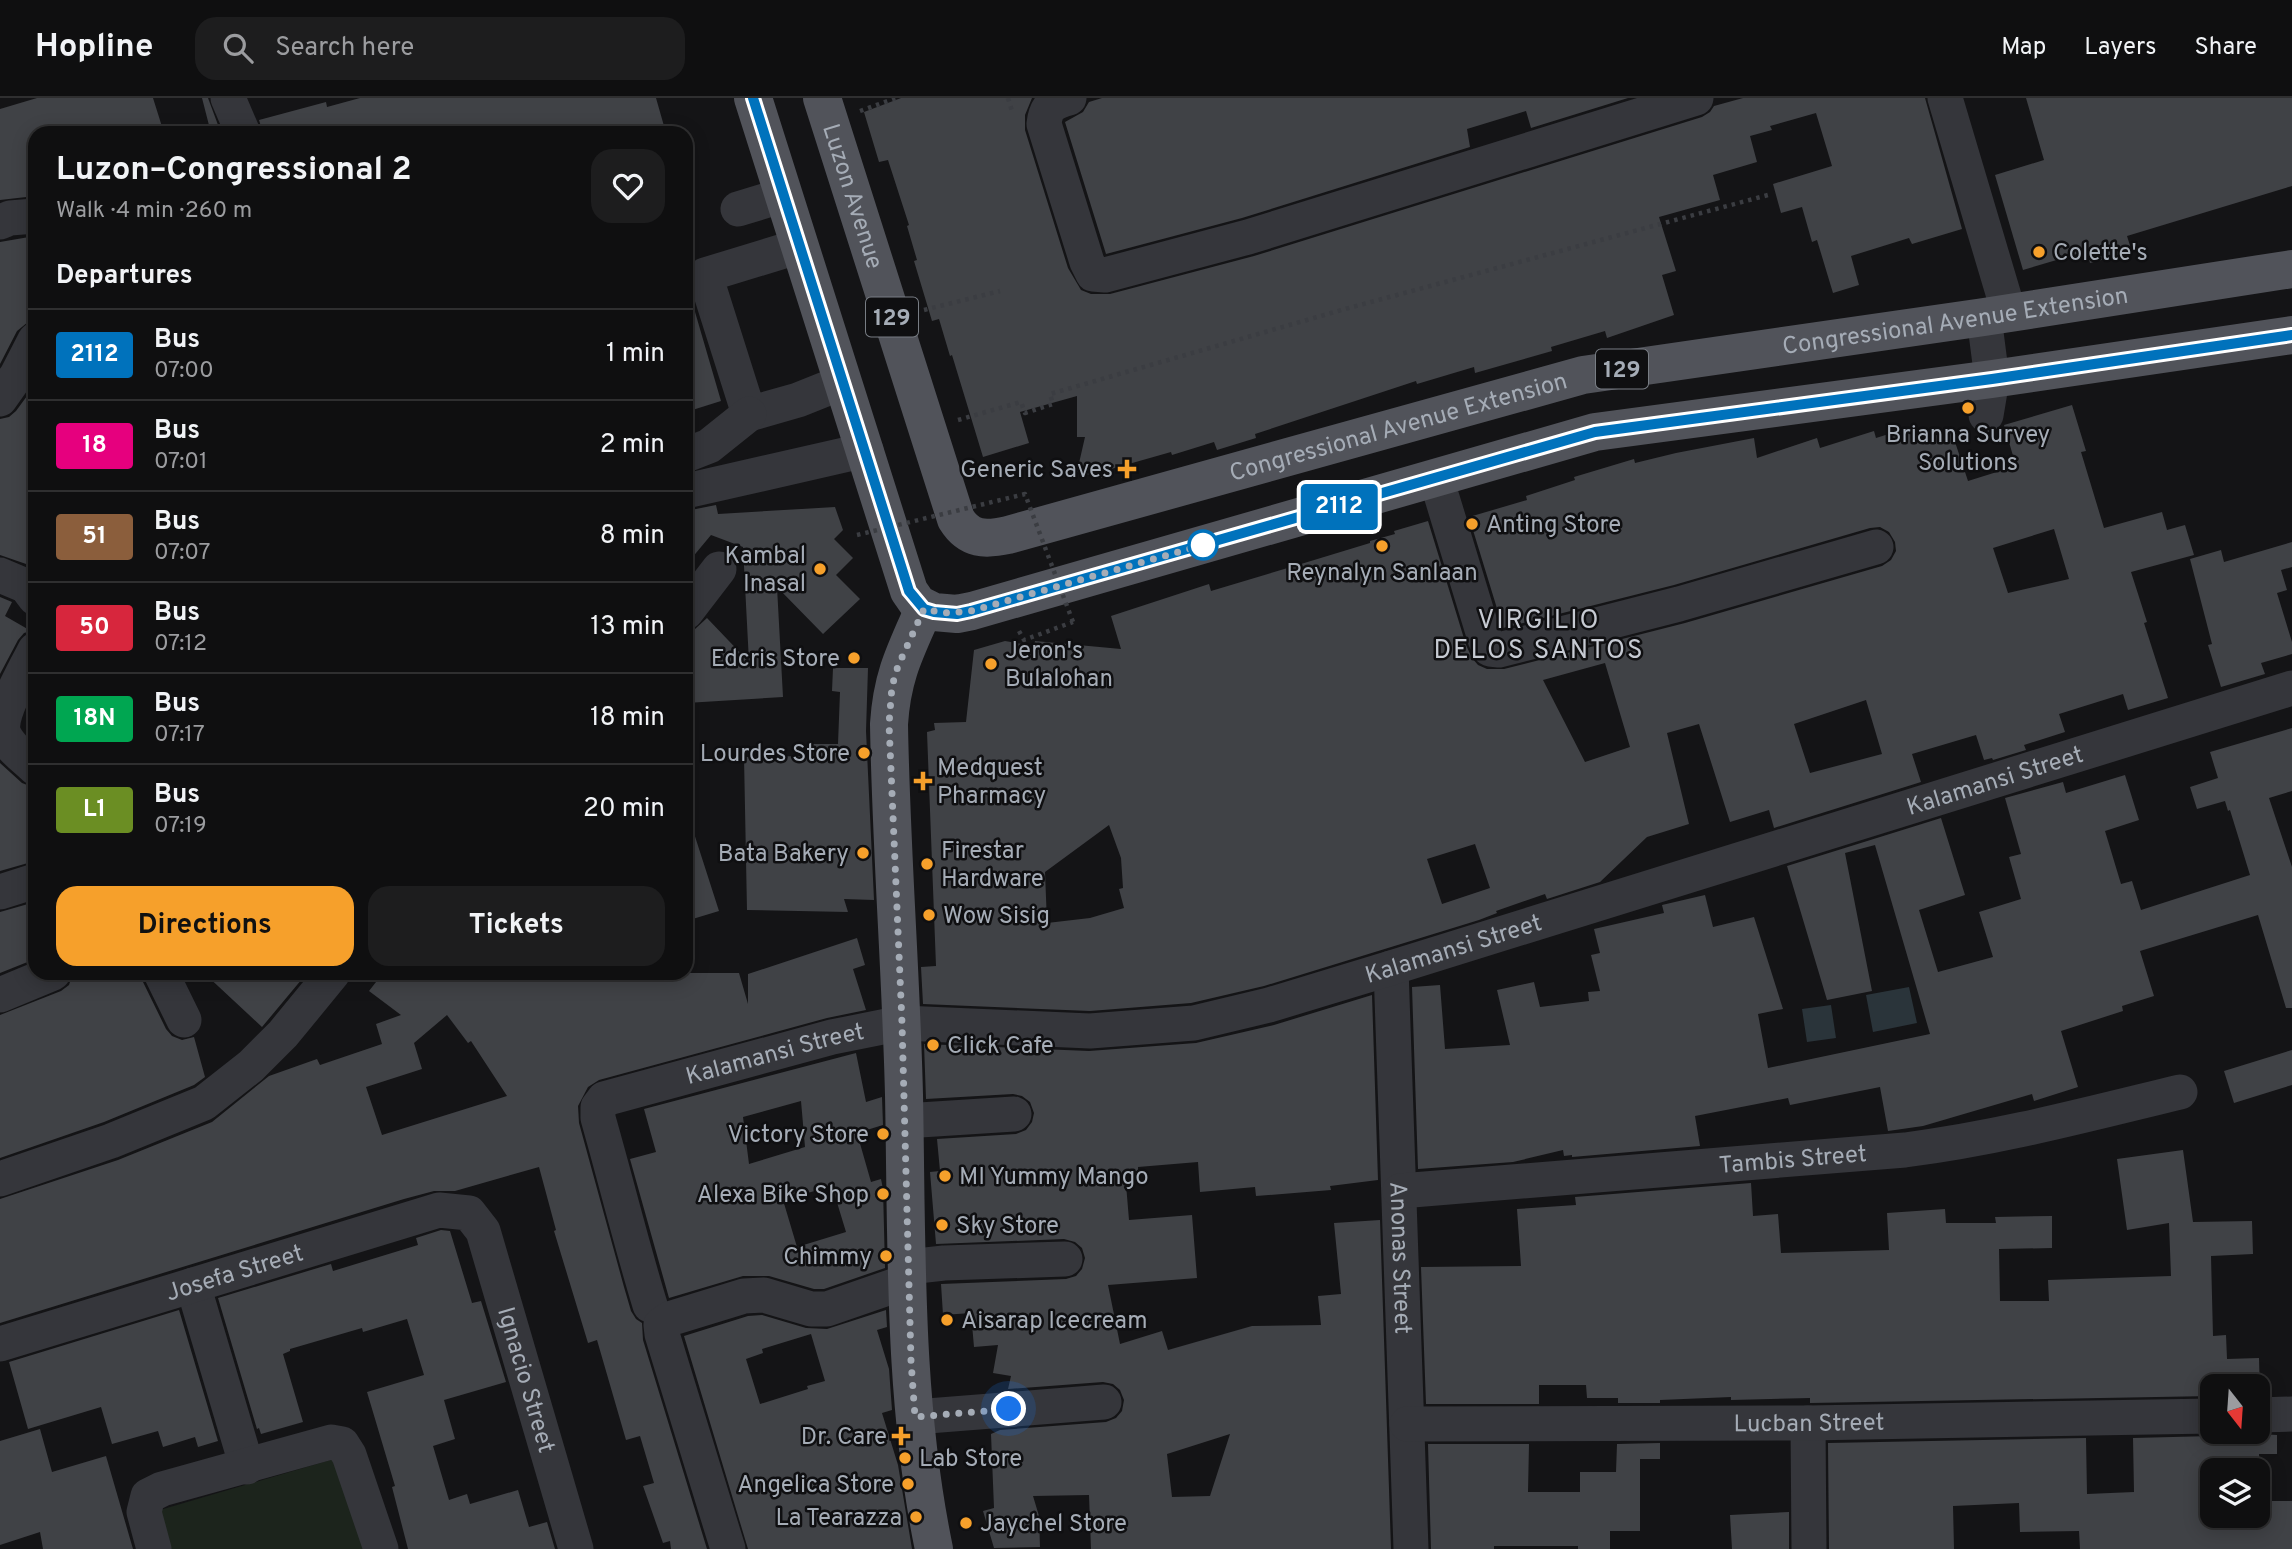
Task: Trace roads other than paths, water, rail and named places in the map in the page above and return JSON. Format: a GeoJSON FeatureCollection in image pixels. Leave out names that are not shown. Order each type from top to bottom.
{"type":"FeatureCollection","features":[{"type":"Feature","properties":{"kind":"main road","name":"129"},"geometry":{"type":"LineString","coordinates":[[753,98],[866,450],[902,573],[912,597],[924,609],[944,613],[971,611],[1595,432],[1989,397],[2292,335]]}},
{"type":"Feature","properties":{"kind":"main road","name":"Luzon Avenue"},"geometry":{"type":"LineString","coordinates":[[822,98],[956,519],[967,533]]}},
{"type":"Feature","properties":{"kind":"main road","name":"Congressional Avenue Extension"},"geometry":{"type":"LineString","coordinates":[[967,533],[985,538],[1008,535],[1583,375],[2292,269]]}},
{"type":"Feature","properties":{"kind":"main road"},"geometry":{"type":"LineString","coordinates":[[924,609],[898,666],[892,686],[889,715],[915,1417],[922,1483],[934,1549]]}},
{"type":"Feature","properties":{"kind":"street"},"geometry":{"type":"LineString","coordinates":[[228,98],[255,126]]}},
{"type":"Feature","properties":{"kind":"street"},"geometry":{"type":"LineString","coordinates":[[1069,98],[1052,103],[1046,110],[1044,124],[1087,262],[1093,274],[1105,275],[1248,237],[1696,98]]}},
{"type":"Feature","properties":{"kind":"street"},"geometry":{"type":"LineString","coordinates":[[1945,98],[1997,315],[1989,397]]}},
{"type":"Feature","properties":{"kind":"street"},"geometry":{"type":"LineString","coordinates":[[738,209],[784,195]]}},
{"type":"Feature","properties":{"kind":"street"},"geometry":{"type":"LineString","coordinates":[[0,222],[28,217]]}},
{"type":"Feature","properties":{"kind":"street"},"geometry":{"type":"LineString","coordinates":[[749,414],[695,272],[800,246]]}},
{"type":"Feature","properties":{"kind":"street"},"geometry":{"type":"LineString","coordinates":[[0,399],[28,364]]}},
{"type":"Feature","properties":{"kind":"street"},"geometry":{"type":"LineString","coordinates":[[693,452],[709,446],[749,414],[798,400],[843,382]]}},
{"type":"Feature","properties":{"kind":"street"},"geometry":{"type":"LineString","coordinates":[[693,489],[866,450]]}},
{"type":"Feature","properties":{"kind":"street"},"geometry":{"type":"LineString","coordinates":[[1436,478],[1490,649],[1499,650],[1679,604],[1876,547]]}},
{"type":"Feature","properties":{"kind":"street"},"geometry":{"type":"LineString","coordinates":[[693,603],[719,569]]}},
{"type":"Feature","properties":{"kind":"street"},"geometry":{"type":"LineString","coordinates":[[0,575],[28,589]]}},
{"type":"Feature","properties":{"kind":"street"},"geometry":{"type":"LineString","coordinates":[[28,664],[5,712],[2,730],[5,751],[28,764]]}},
{"type":"Feature","properties":{"kind":"street","name":"Kalamansi Street"},"geometry":{"type":"LineString","coordinates":[[650,1305],[598,1118],[598,1107],[604,1099],[832,1037],[902,1023],[1090,1031],[1194,1023],[1391,968],[2292,688]]}},
{"type":"Feature","properties":{"kind":"street"},"geometry":{"type":"LineString","coordinates":[[0,892],[28,883]]}},
{"type":"Feature","properties":{"kind":"street","name":"Anonas Street"},"geometry":{"type":"LineString","coordinates":[[1391,968],[1410,1549]]}},
{"type":"Feature","properties":{"kind":"street"},"geometry":{"type":"LineString","coordinates":[[0,995],[35,980]]}},
{"type":"Feature","properties":{"kind":"street"},"geometry":{"type":"LineString","coordinates":[[164,980],[184,1020]]}},
{"type":"Feature","properties":{"kind":"street"},"geometry":{"type":"LineString","coordinates":[[0,1179],[111,1141],[204,1103],[251,1066],[283,1034],[328,980]]}},
{"type":"Feature","properties":{"kind":"street","name":"Tambis Street"},"geometry":{"type":"LineString","coordinates":[[1400,1191],[1905,1150],[2016,1132],[2180,1092]]}},
{"type":"Feature","properties":{"kind":"street"},"geometry":{"type":"LineString","coordinates":[[904,1121],[1014,1114]]}},
{"type":"Feature","properties":{"kind":"street","name":"Josefa Street"},"geometry":{"type":"LineString","coordinates":[[0,1345],[439,1210],[469,1213]]}},
{"type":"Feature","properties":{"kind":"street","name":"Ignacio Street"},"geometry":{"type":"LineString","coordinates":[[469,1213],[483,1231],[576,1549]]}},
{"type":"Feature","properties":{"kind":"street"},"geometry":{"type":"LineString","coordinates":[[728,1549],[661,1325],[669,1319],[744,1296],[764,1295],[811,1309],[827,1309],[908,1274],[944,1263],[1065,1259]]}},
{"type":"Feature","properties":{"kind":"street"},"geometry":{"type":"LineString","coordinates":[[193,1285],[247,1466]]}},
{"type":"Feature","properties":{"kind":"street"},"geometry":{"type":"LineString","coordinates":[[915,1417],[1104,1402]]}},
{"type":"Feature","properties":{"kind":"street"},"geometry":{"type":"LineString","coordinates":[[2270,1415],[2292,1415]]}},
{"type":"Feature","properties":{"kind":"street","name":"Lucban Street"},"geometry":{"type":"LineString","coordinates":[[1407,1424],[1808,1423],[2200,1416]]}},
{"type":"Feature","properties":{"kind":"street"},"geometry":{"type":"LineString","coordinates":[[1808,1423],[1809,1549]]}},
{"type":"Feature","properties":{"kind":"street"},"geometry":{"type":"LineString","coordinates":[[154,1549],[144,1512],[148,1496],[162,1489],[331,1442],[342,1444],[349,1455],[381,1549]]}},
{"type":"Feature","properties":{"kind":"place","name":"Colette's"},"geometry":{"type":"Point","coordinates":[2039,252]}},
{"type":"Feature","properties":{"kind":"place","name":"Brianna Survey Solutions"},"geometry":{"type":"Point","coordinates":[1968,408]}},
{"type":"Feature","properties":{"kind":"place","name":"Generic Saves"},"geometry":{"type":"Point","coordinates":[1127,469]}},
{"type":"Feature","properties":{"kind":"place","name":"Anting Store"},"geometry":{"type":"Point","coordinates":[1472,524]}},
{"type":"Feature","properties":{"kind":"place","name":"Reynalyn Sanlaan"},"geometry":{"type":"Point","coordinates":[1382,546]}},
{"type":"Feature","properties":{"kind":"place","name":"Kambal Inasal"},"geometry":{"type":"Point","coordinates":[820,569]}},
{"type":"Feature","properties":{"kind":"place","name":"Edcris Store"},"geometry":{"type":"Point","coordinates":[854,658]}},
{"type":"Feature","properties":{"kind":"place","name":"Jeron's Bulalohan"},"geometry":{"type":"Point","coordinates":[991,664]}},
{"type":"Feature","properties":{"kind":"place","name":"Lourdes Store"},"geometry":{"type":"Point","coordinates":[864,753]}},
{"type":"Feature","properties":{"kind":"place","name":"Medquest Pharmacy"},"geometry":{"type":"Point","coordinates":[923,781]}},
{"type":"Feature","properties":{"kind":"place","name":"Bata Bakery"},"geometry":{"type":"Point","coordinates":[863,853]}},
{"type":"Feature","properties":{"kind":"place","name":"Firestar Hardware"},"geometry":{"type":"Point","coordinates":[927,864]}},
{"type":"Feature","properties":{"kind":"place","name":"Wow Sisig"},"geometry":{"type":"Point","coordinates":[929,915]}},
{"type":"Feature","properties":{"kind":"place","name":"Click Cafe"},"geometry":{"type":"Point","coordinates":[933,1045]}},
{"type":"Feature","properties":{"kind":"place","name":"Victory Store"},"geometry":{"type":"Point","coordinates":[883,1134]}},
{"type":"Feature","properties":{"kind":"place","name":"MI Yummy Mango"},"geometry":{"type":"Point","coordinates":[945,1176]}},
{"type":"Feature","properties":{"kind":"place","name":"Alexa Bike Shop"},"geometry":{"type":"Point","coordinates":[883,1194]}},
{"type":"Feature","properties":{"kind":"place","name":"Sky Store"},"geometry":{"type":"Point","coordinates":[942,1225]}},
{"type":"Feature","properties":{"kind":"place","name":"Chimmy"},"geometry":{"type":"Point","coordinates":[886,1256]}},
{"type":"Feature","properties":{"kind":"place","name":"Aisarap Icecream"},"geometry":{"type":"Point","coordinates":[947,1320]}},
{"type":"Feature","properties":{"kind":"place","name":"Dr. Care"},"geometry":{"type":"Point","coordinates":[901,1436]}},
{"type":"Feature","properties":{"kind":"place","name":"Lab Store"},"geometry":{"type":"Point","coordinates":[905,1458]}},
{"type":"Feature","properties":{"kind":"place","name":"Angelica Store"},"geometry":{"type":"Point","coordinates":[908,1484]}},
{"type":"Feature","properties":{"kind":"place","name":"La Tearazza"},"geometry":{"type":"Point","coordinates":[916,1517]}},
{"type":"Feature","properties":{"kind":"place","name":"Jaychel Store"},"geometry":{"type":"Point","coordinates":[966,1523]}},
{"type":"Feature","properties":{"kind":"district","name":"VIRGILIO DELOS SANTOS"},"geometry":{"type":"Point","coordinates":[1539,634]}}]}
